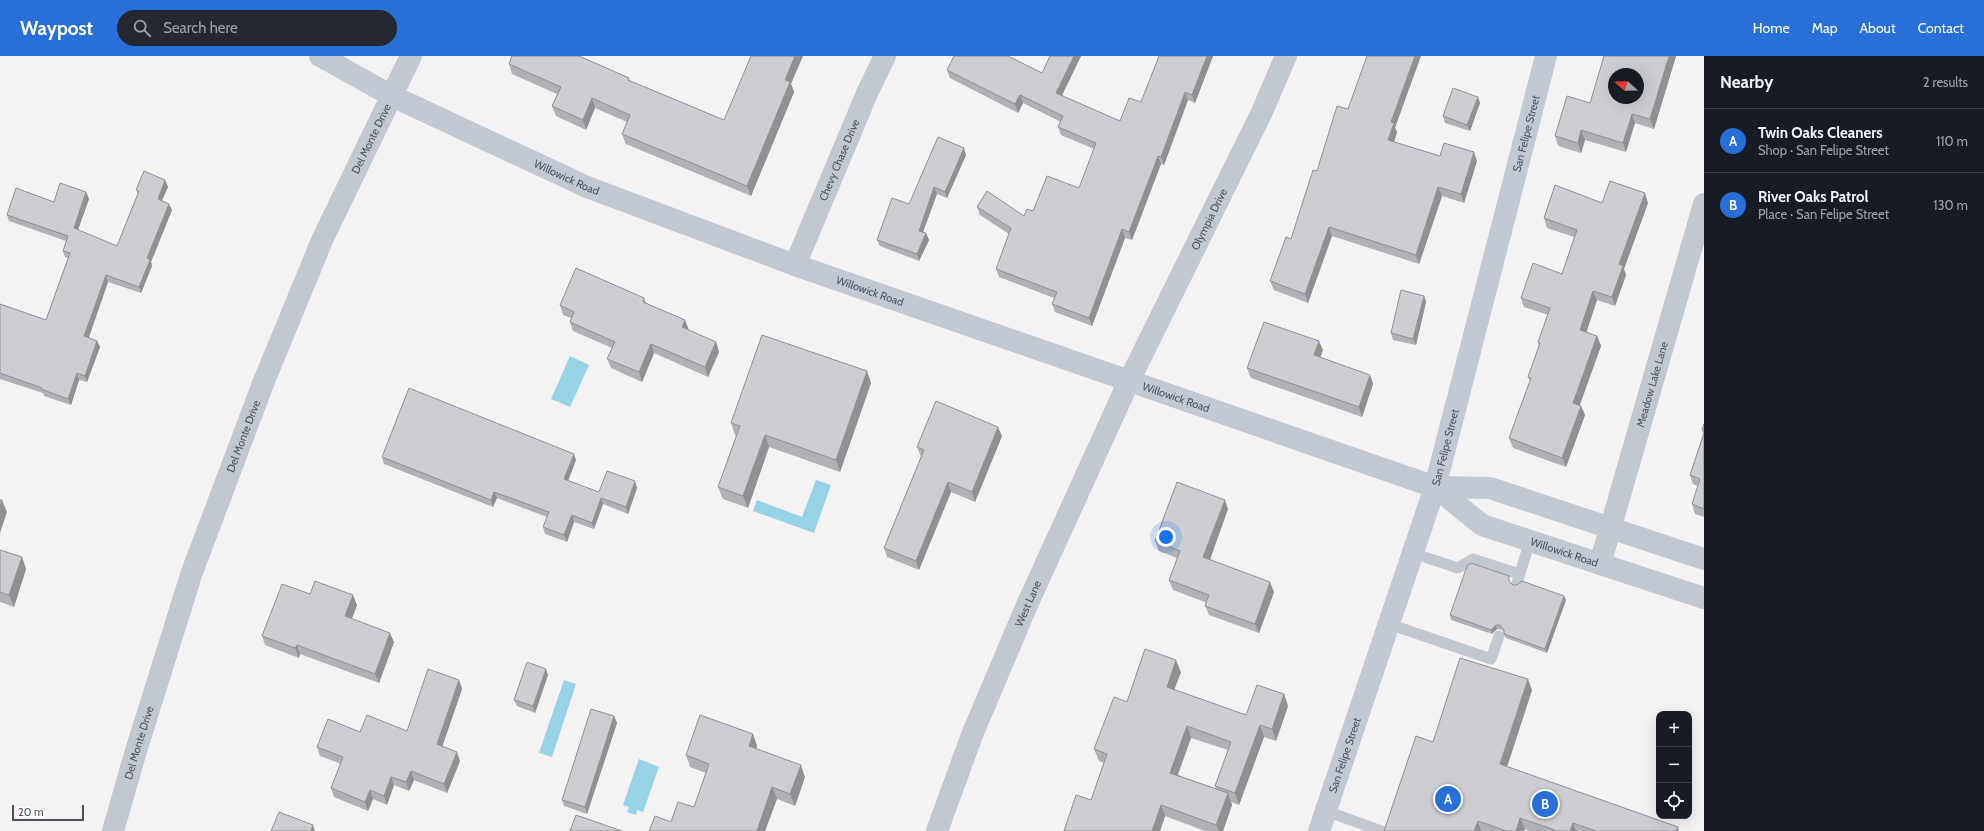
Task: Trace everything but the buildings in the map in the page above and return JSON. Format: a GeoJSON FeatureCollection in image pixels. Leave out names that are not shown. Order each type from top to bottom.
{"type":"FeatureCollection","features":[{"type":"Feature","properties":{"kind":"main road","name":"Willowick Road"},"geometry":{"type":"LineString","coordinates":[[320,56],[392,96],[587,188],[795,264],[1435,487],[1490,488],[1704,559]]}},
{"type":"Feature","properties":{"kind":"main road","name":"San Felipe Street"},"geometry":{"type":"LineString","coordinates":[[1323,821],[1435,487],[1546,56]]}},
{"type":"Feature","properties":{"kind":"main road","name":"Willowick Road"},"geometry":{"type":"LineString","coordinates":[[1435,487],[1482,525],[1704,598]]}},
{"type":"Feature","properties":{"kind":"street","name":"Del Monte Drive"},"geometry":{"type":"LineString","coordinates":[[113,831],[135,754],[192,572],[261,389],[323,238],[411,56]]}},
{"type":"Feature","properties":{"kind":"street","name":"Chevy Chase Drive"},"geometry":{"type":"LineString","coordinates":[[795,264],[868,91],[886,56]]}},
{"type":"Feature","properties":{"kind":"street","name":"Olympia Drive"},"geometry":{"type":"LineString","coordinates":[[1129,381],[1261,114],[1286,56]]}},
{"type":"Feature","properties":{"kind":"street","name":"Meadow Lake Lane"},"geometry":{"type":"LineString","coordinates":[[1600,564],[1612,528],[1704,204]]}},
{"type":"Feature","properties":{"kind":"street","name":"West Lane"},"geometry":{"type":"LineString","coordinates":[[938,831],[972,735],[1027,605],[1129,381]]}},
{"type":"Feature","properties":{"kind":"lane"},"geometry":{"type":"LineString","coordinates":[[1412,553],[1458,568],[1473,559],[1518,579],[1530,541]]}},
{"type":"Feature","properties":{"kind":"lane"},"geometry":{"type":"LineString","coordinates":[[1388,624],[1491,659],[1499,636]]}},
{"type":"Feature","properties":{"kind":"lane"},"geometry":{"type":"LineString","coordinates":[[1323,821],[1382,831]]}},
{"type":"Feature","properties":{"kind":"water"},"geometry":{"type":"Polygon","coordinates":[[[570,356],[589,365],[570,407],[551,399],[570,356]]]}},
{"type":"Feature","properties":{"kind":"water"},"geometry":{"type":"Polygon","coordinates":[[[816,480],[831,485],[814,533],[753,511],[757,500],[802,517],[816,480]]]}},
{"type":"Feature","properties":{"kind":"water"},"geometry":{"type":"Polygon","coordinates":[[[564,680],[576,684],[552,757],[539,753],[564,680]]]}},
{"type":"Feature","properties":{"kind":"water"},"geometry":{"type":"Polygon","coordinates":[[[639,759],[659,767],[643,812],[637,810],[636,815],[627,812],[629,807],[623,805],[639,759]]]}},
{"type":"Feature","properties":{"kind":"place","name":"Twin Oaks Cleaners"},"geometry":{"type":"Point","coordinates":[1448,799]}},
{"type":"Feature","properties":{"kind":"place","name":"River Oaks Patrol"},"geometry":{"type":"Point","coordinates":[1545,804]}}]}
